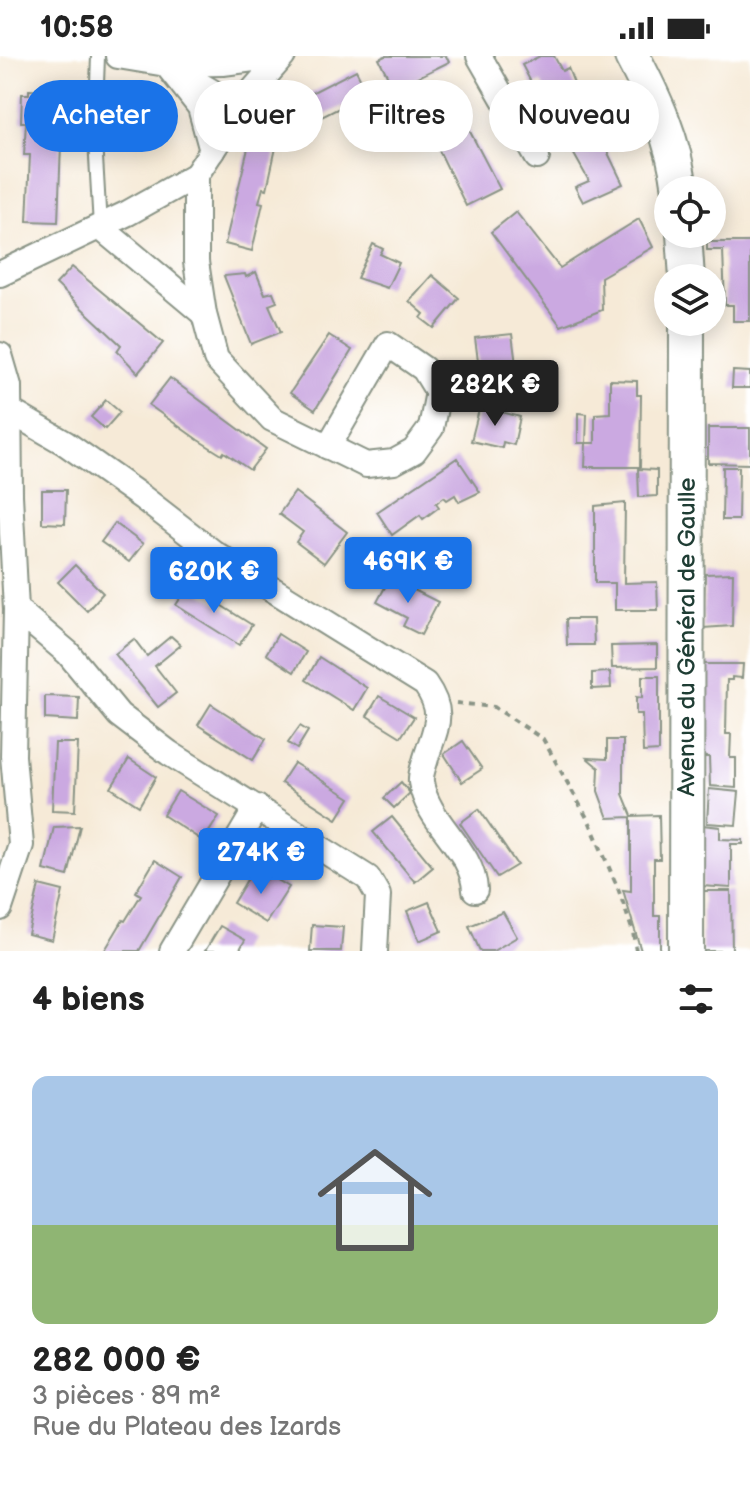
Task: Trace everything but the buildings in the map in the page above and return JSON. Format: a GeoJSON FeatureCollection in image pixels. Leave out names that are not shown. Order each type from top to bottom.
{"type":"FeatureCollection","features":[{"type":"Feature","properties":{"kind":"main road"},"geometry":{"type":"LineString","coordinates":[[635,65],[671,138],[678,176]]}},
{"type":"Feature","properties":{"kind":"main road","name":"Avenue du Général de Gaulle"},"geometry":{"type":"LineString","coordinates":[[686,951],[687,336]]}},
{"type":"Feature","properties":{"kind":"street"},"geometry":{"type":"LineString","coordinates":[[118,56],[166,64],[223,63],[281,56]]}},
{"type":"Feature","properties":{"kind":"street"},"geometry":{"type":"LineString","coordinates":[[262,80],[281,56]]}},
{"type":"Feature","properties":{"kind":"street"},"geometry":{"type":"LineString","coordinates":[[479,56],[537,157]]}},
{"type":"Feature","properties":{"kind":"street"},"geometry":{"type":"LineString","coordinates":[[166,64],[194,81]]}},
{"type":"Feature","properties":{"kind":"street"},"geometry":{"type":"LineString","coordinates":[[166,64],[194,99]]}},
{"type":"Feature","properties":{"kind":"street"},"geometry":{"type":"LineString","coordinates":[[0,274],[100,227],[196,175],[211,152]]}},
{"type":"Feature","properties":{"kind":"street"},"geometry":{"type":"LineString","coordinates":[[196,175],[196,262],[204,314],[216,359],[272,419],[328,447],[366,465],[394,462],[414,451],[431,428],[438,392],[424,369],[388,344],[328,447]]}},
{"type":"Feature","properties":{"kind":"street"},"geometry":{"type":"LineString","coordinates":[[100,227],[204,314]]}},
{"type":"Feature","properties":{"kind":"street"},"geometry":{"type":"LineString","coordinates":[[0,355],[9,386],[10,495],[16,609],[13,756],[21,845],[0,908]]}},
{"type":"Feature","properties":{"kind":"street"},"geometry":{"type":"LineString","coordinates":[[10,411],[65,443],[214,553],[425,684],[437,701],[438,719],[420,777],[424,800],[474,873],[475,890]]}},
{"type":"Feature","properties":{"kind":"street"},"geometry":{"type":"LineString","coordinates":[[16,609],[68,653],[119,715],[169,753],[368,878],[378,895],[375,951]]}},
{"type":"Feature","properties":{"kind":"street"},"geometry":{"type":"LineString","coordinates":[[172,951],[257,807]]}},
{"type":"Feature","properties":{"kind":"lane"},"geometry":{"type":"LineString","coordinates":[[98,56],[95,140],[100,227]]}},
{"type":"Feature","properties":{"kind":"path"},"geometry":{"type":"LineString","coordinates":[[437,701],[494,707],[543,739],[596,837],[619,891],[636,951]]}}]}
